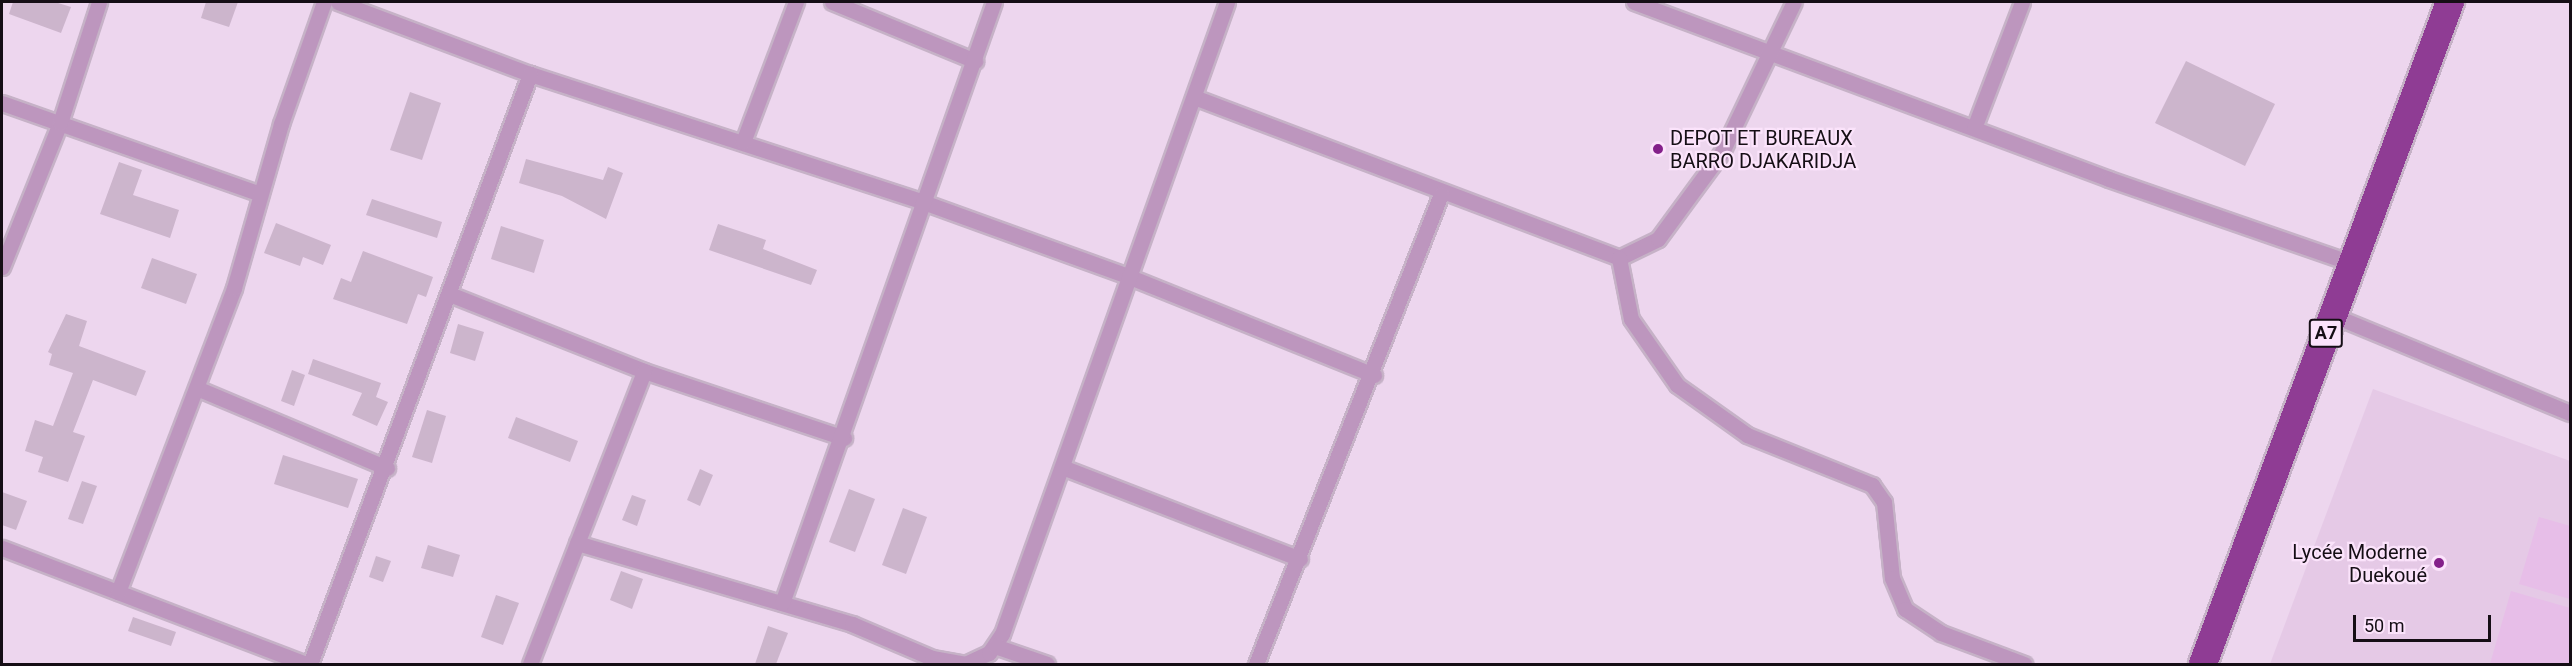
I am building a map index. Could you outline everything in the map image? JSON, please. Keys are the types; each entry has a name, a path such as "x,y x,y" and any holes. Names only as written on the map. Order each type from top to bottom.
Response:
{"highway":[{"name":"A7","path":"2203,664 2450,2"}],"street":[{"path":"2,267 60,123 99,2"},
{"path":"118,592 199,389 260,194 324,2"},
{"path":"338,2 530,74 926,203 1130,277 1374,375"},
{"path":"742,142 796,2"},
{"path":"832,2 975,61"},
{"path":"782,603 844,438 994,2"},
{"path":"577,543 782,603 954,664 980,660 995,646 1062,467 1227,2"},
{"path":"1634,2 1974,128 2352,263"},
{"path":"1194,97 1441,194 1618,258 1658,239 1722,152 1773,53 1794,2"},
{"path":"1974,128 2022,2"},
{"path":"310,664 452,295 530,74"},
{"path":"2,103 260,194"},
{"path":"1256,664 1374,375 1441,194"},
{"path":"1618,258 1631,319 1677,385 1747,435 1872,485 1884,502 1892,578 1905,609 1941,633 2024,664"},
{"path":"452,295 644,371 844,438"},
{"path":"2332,315 2571,413"},
{"path":"530,664 644,371"},
{"path":"199,389 387,468"},
{"path":"1062,467 1300,559"},
{"path":"2,549 306,664"},
{"path":"995,646 1047,664"}],"shaded area":[{"name":"Lycée Moderne Duekoué","path":"2373,389 2570,461 2570,664 2270,664"},
{"path":"2539,517 2570,526 2570,599 2519,584"},
{"path":"2511,591 2570,608 2570,664 2490,664"}],"building":[{"path":"13,2 55,2 71,7 61,33 9,14"},
{"path":"206,2 238,2 229,27 201,18"},
{"path":"2186,61 2275,104 2245,166 2155,123"},
{"path":"410,92 441,103 422,160 390,150"},
{"path":"526,159 603,180 608,167 623,173 606,219 562,196 519,183"},
{"path":"119,162 142,170 133,195 179,210 170,238 100,214"},
{"path":"372,199 442,222 437,238 366,215"},
{"path":"276,223 331,245 323,265 303,257 300,266 264,253"},
{"path":"718,224 766,240 763,249 817,270 811,285 709,250"},
{"path":"501,226 544,240 534,273 491,259"},
{"path":"363,251 433,277 426,297 418,294 407,324 333,299 341,278 351,282"},
{"path":"152,258 197,274 186,304 141,288"},
{"path":"66,314 87,321 79,346 146,371 136,396 93,380 73,432 85,436 68,482 38,472 43,457 25,451 35,420 53,426 73,373 49,365 52,354 48,352"},
{"path":"458,324 484,332 475,361 450,353"},
{"path":"313,359 381,383 376,397 388,402 377,426 352,415 362,393 308,374"},
{"path":"292,370 305,375 294,406 281,401"},
{"path":"427,410 446,416 432,463 412,457"},
{"path":"516,417 578,441 570,462 508,438"},
{"path":"283,455 358,479 348,508 274,484"},
{"path":"700,469 713,475 700,506 687,500"},
{"path":"82,481 97,486 83,524 68,519"},
{"path":"849,489 875,499 855,552 829,542"},
{"path":"2,492 27,501 16,530 2,525"},
{"path":"632,495 646,500 637,526 622,520"},
{"path":"903,508 927,517 906,574 882,565"},
{"path":"428,545 460,555 453,577 421,568"},
{"path":"376,556 391,561 383,582 369,577"},
{"path":"621,571 643,579 632,609 610,600"},
{"path":"496,595 519,603 503,645 481,637"},
{"path":"133,617 176,632 171,646 128,631"},
{"path":"768,626 788,633 776,664 755,664"}],"place":[{"name":"DEPOT ET BUREAUX BARRO DJAKARIDJA","path":"1658,149"},
{"name":"Lycée Moderne Duekoué","path":"2439,563"}]}
